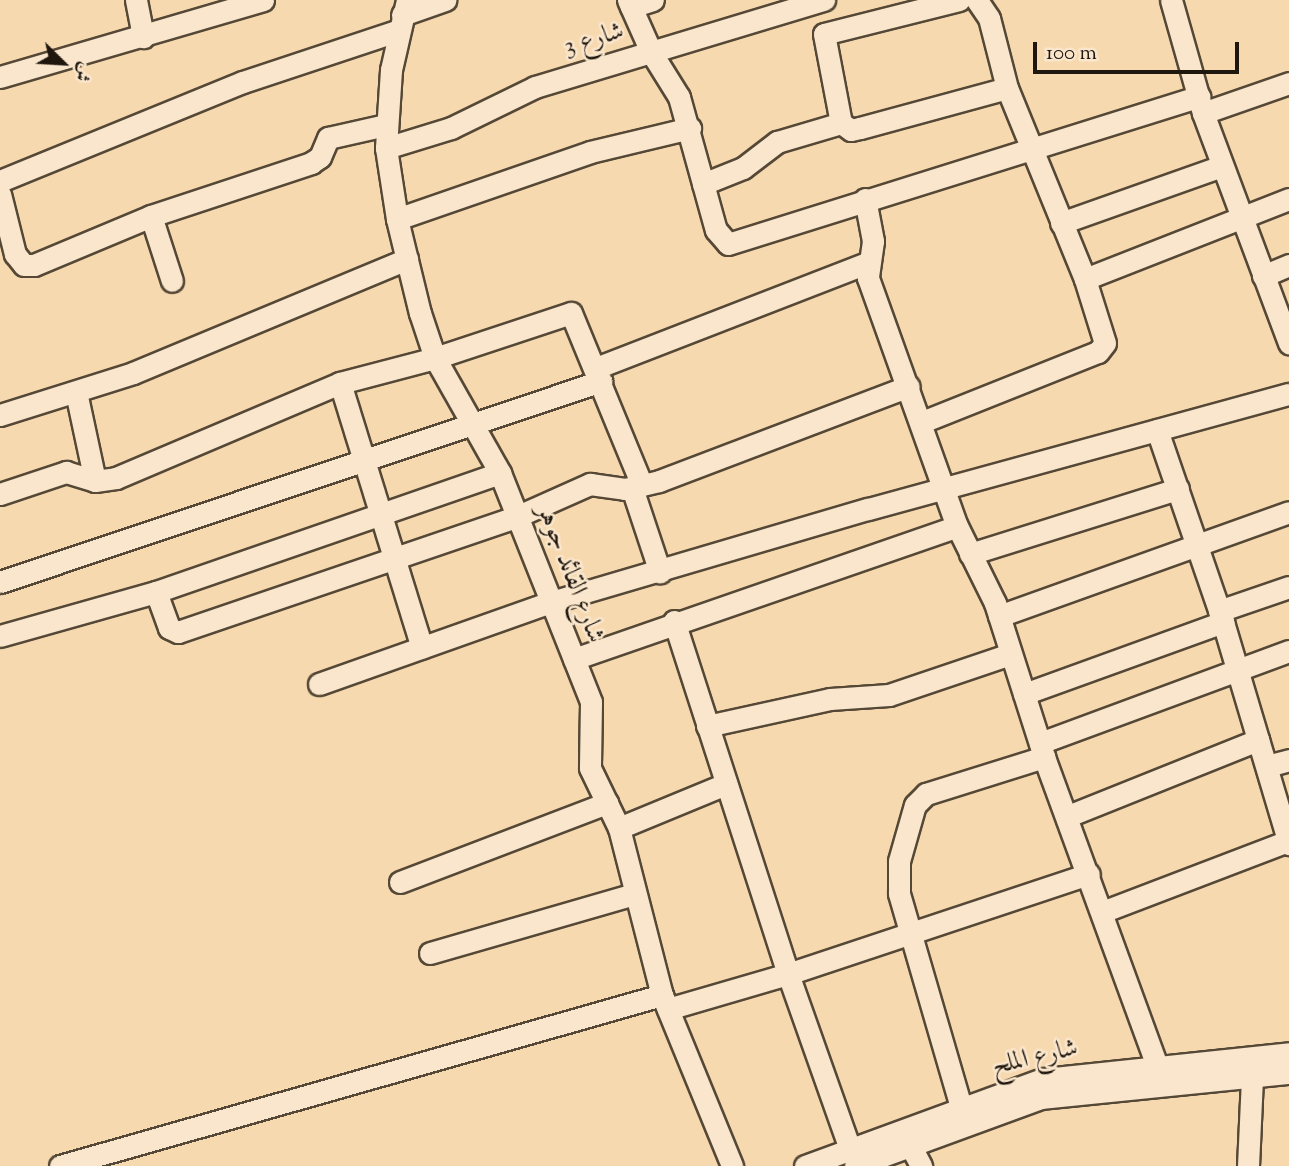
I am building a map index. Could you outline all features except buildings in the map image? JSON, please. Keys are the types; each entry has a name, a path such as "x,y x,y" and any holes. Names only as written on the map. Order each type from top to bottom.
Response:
{"street":[{"path":"136,0 142,37"},
{"path":"0,77 263,0"},
{"path":"0,181 445,0"},
{"path":"653,0 630,4 651,52 669,76 690,128 719,237 727,244 1030,150 1289,83"},
{"path":"823,0 836,29"},
{"name":"شارع 3","path":"386,148 451,128 535,87 823,0"},
{"path":"959,0 836,29 823,39 841,123 850,130 860,128 1007,88"},
{"path":"922,422 1102,349 1105,336 1085,279 1030,150 1007,88 989,18 977,0"},
{"path":"1171,0 1222,166 1289,343"},
{"name":"شارع القائد جوهر","path":"403,15 385,125 386,148 397,219 435,358 474,421 500,473 593,710 590,768 619,828 665,1002 732,1166"},
{"path":"704,184 743,168 778,142 841,123"},
{"path":"0,194 15,254 28,266 151,216 311,163 320,157 328,138 385,125"},
{"path":"397,219 590,152 690,128"},
{"path":"1061,223 1222,166"},
{"path":"865,199 873,241 868,278 922,422 957,526 999,616 1042,750 1157,1066"},
{"path":"1085,279 1289,200"},
{"path":"151,216 172,281"},
{"path":"0,415 133,373 407,258"},
{"path":"0,582 474,421 599,374 869,262"},
{"path":"1263,276 1289,265"},
{"path":"0,494 66,471 96,481 116,478 340,383 435,358 571,313 599,374 637,487 660,572"},
{"path":"340,383 422,648"},
{"path":"156,592 169,628 178,632 518,516 590,484 637,487 909,386"},
{"path":"76,392 96,481"},
{"path":"319,684 551,602 945,487 1289,394"},
{"path":"1102,912 1289,843 1238,670 1157,430"},
{"path":"0,636 156,592 500,473"},
{"path":"970,554 1178,489"},
{"path":"999,616 1198,548 1289,512"},
{"path":"574,659 674,621 957,526"},
{"path":"1024,694 1221,617 1289,587"},
{"path":"674,621 788,974 853,1158"},
{"path":"961,1107 899,893 899,861 920,799 932,791 1289,651"},
{"path":"707,726 830,699 882,696 1010,654"},
{"path":"1068,816 1258,740"},
{"path":"1267,766 1289,760"},
{"path":"619,828 726,784"},
{"path":"400,881 607,803"},
{"path":"60,1166 665,1002 788,974 1089,874"},
{"path":"430,953 635,894"},
{"name":"شارع الملح","path":"853,1158 961,1107 1043,1079 1289,1054"},
{"name":"شارع الملح","path":"805,1166 911,1145 1041,1098 1289,1073"},
{"path":"1248,1166 1252,1077"},
{"path":"911,1145 920,1166"}]}
